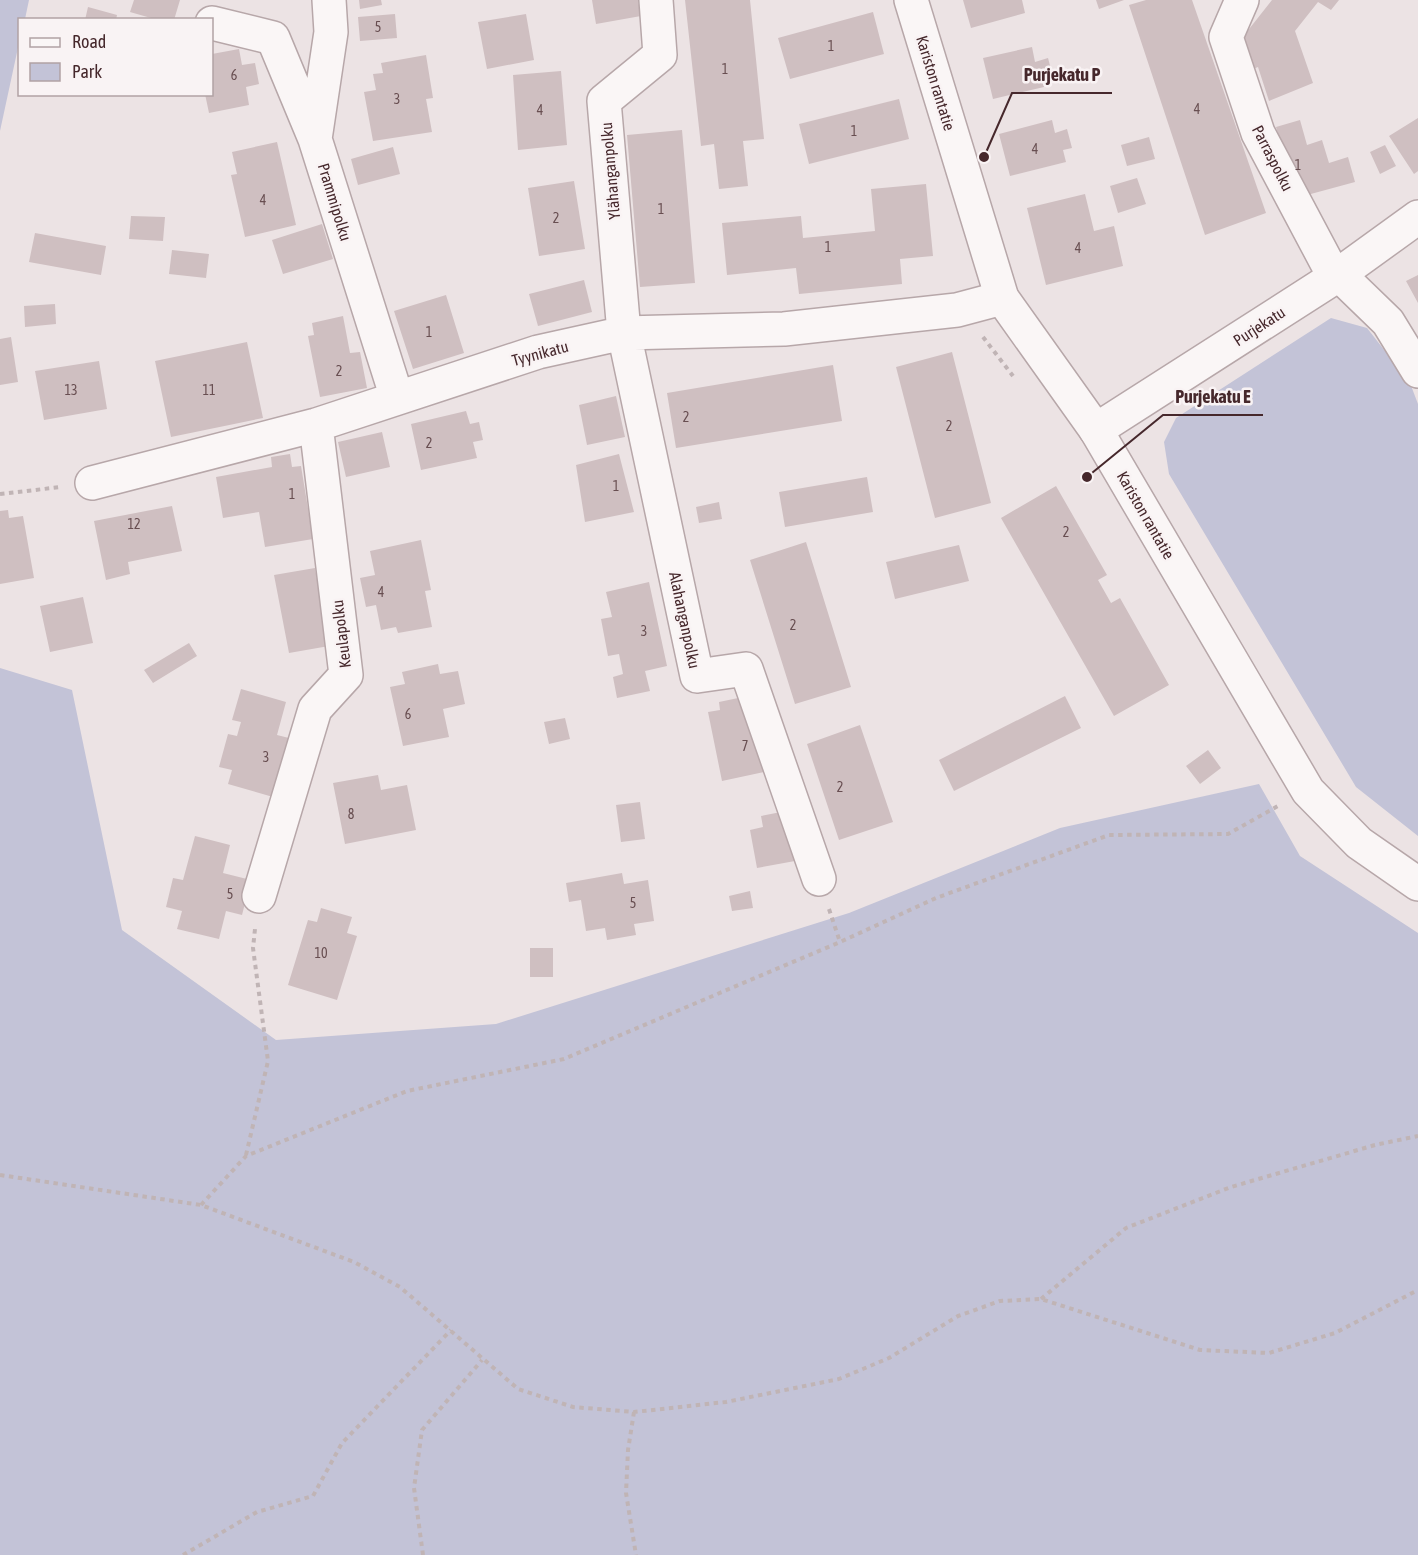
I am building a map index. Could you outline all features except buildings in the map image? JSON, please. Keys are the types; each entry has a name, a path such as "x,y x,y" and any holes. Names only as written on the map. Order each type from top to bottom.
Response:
{"street":[{"name":"Prammipolku","path":"329,0 331,32 315,139 397,398"},
{"name":"Ylähanganpolku","path":"624,333 604,101 660,55 656,0"},
{"name":"Kariston rantatie","path":"911,0 1002,298 1096,430 1308,791 1359,843 1418,884"},
{"name":"Parraspolku","path":"1218,0 1226,37 1258,133 1327,263 1388,322 1418,371"},
{"path":"1226,37 1242,0"},
{"path":"213,23 273,38 315,139"},
{"name":"Purjekatu","path":"1096,430 1338,275 1418,217"},
{"name":"Tyynikatu","path":"92,483 315,425 538,352 624,333 784,329 957,310 1002,298"},
{"name":"Alahanganpolku","path":"624,333 697,676 746,669 819,879"},
{"name":"Keulapolku","path":"259,896 315,709 346,675 315,425"}],"path":[{"path":"0,494 92,483"},
{"path":"201,1205 246,1156 407,1091 564,1059 840,942 936,898 1109,835 1228,834 1283,804"},
{"path":"246,1156 268,1061 253,948 259,896"},
{"path":"1041,1299 1125,1228 1231,1187 1375,1145 1418,1136"},
{"path":"0,1175 201,1205 354,1262 400,1287 518,1389 573,1407 634,1412 726,1402 839,1379 889,1358 958,1316 1000,1301 1041,1299 1200,1350 1269,1353 1335,1333 1418,1290"},
{"path":"183,1555 257,1512 313,1496 342,1443 451,1330"},
{"path":"423,1555 414,1488 422,1430 482,1360"},
{"path":"634,1412 628,1450 626,1493 636,1555"}],"green space":[{"path":"0,0 29,0 25,18 18,18 18,48 0,131"},
{"path":"1331,318 1367,328 1410,383 1418,404 1418,836 1356,787 1169,474 1164,442 1176,418"},
{"path":"0,668 72,690 122,930 276,1040 496,1024 849,913 1060,828 1259,784 1300,856 1418,933 1418,1555 0,1555"}],"place":[{"name":"Purjekatu P","path":"984,157"},
{"name":"Purjekatu E","path":"1087,477"}]}
